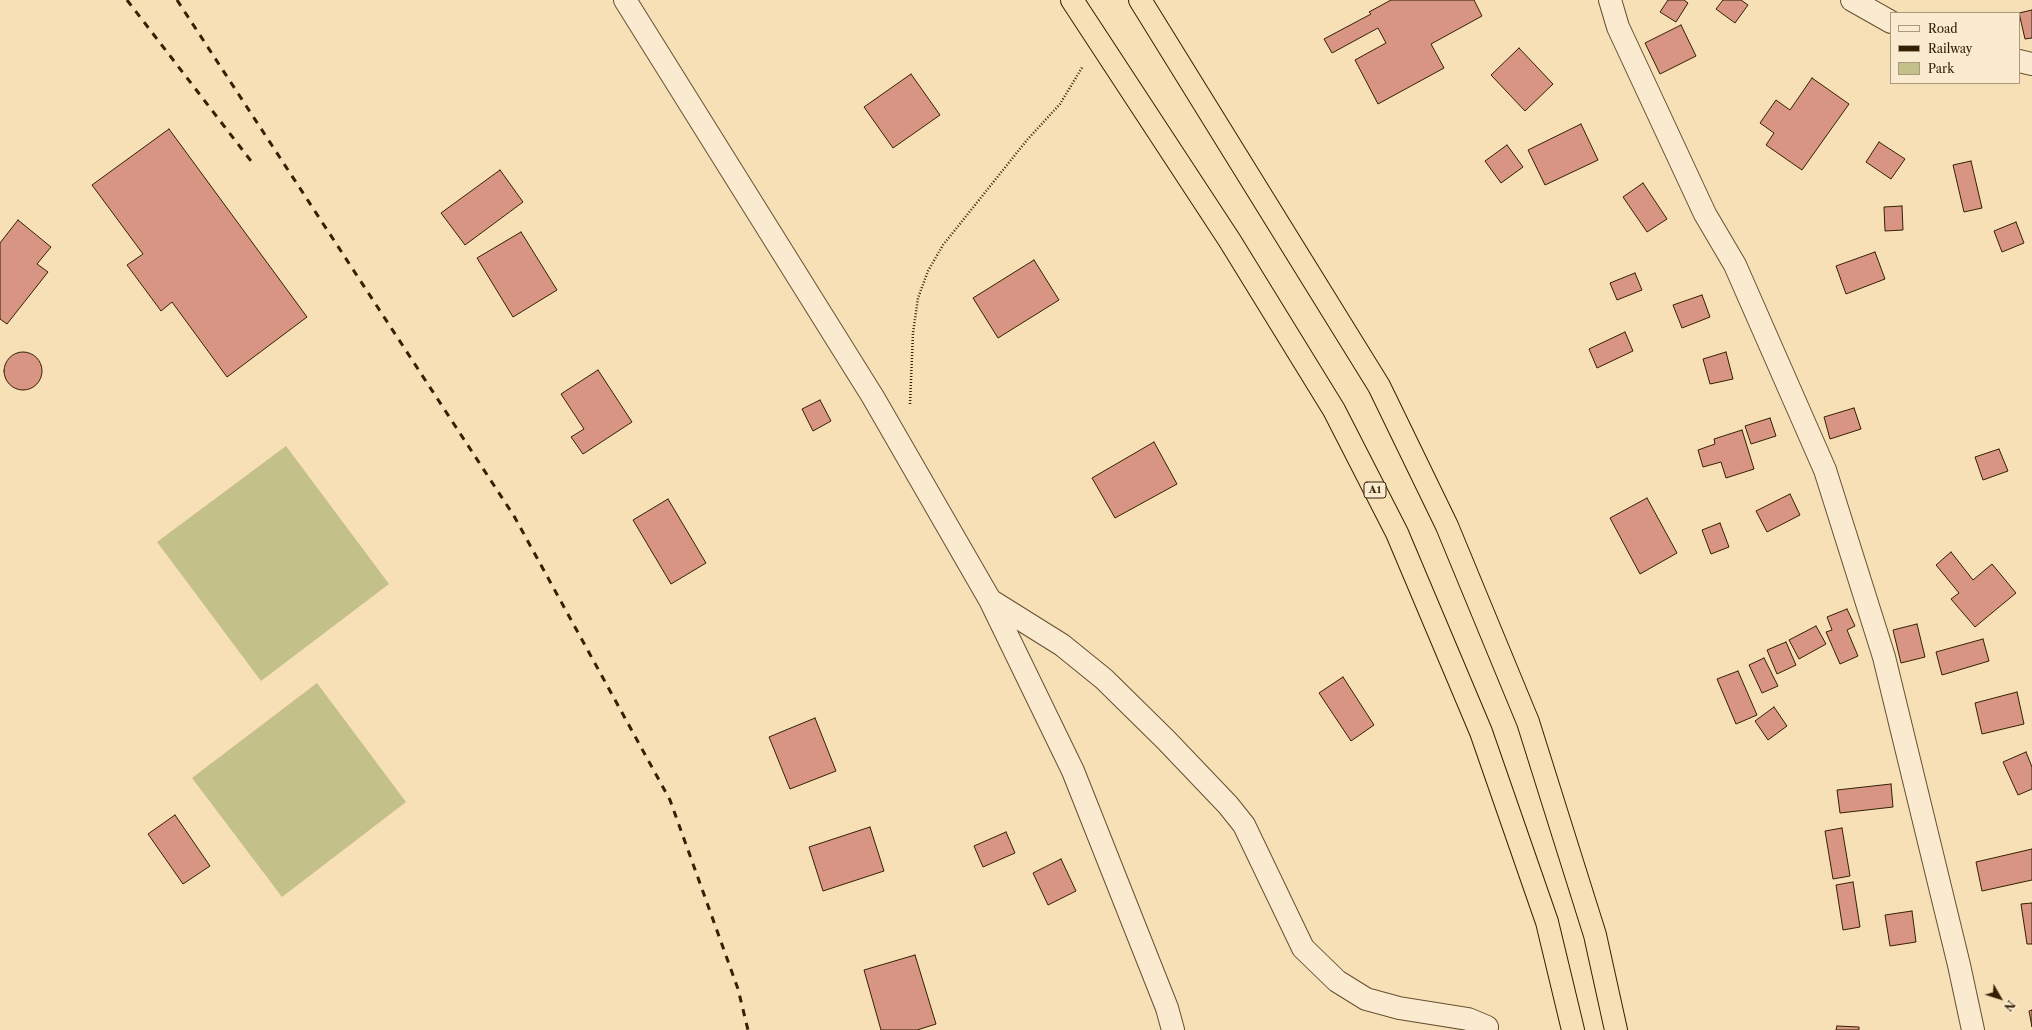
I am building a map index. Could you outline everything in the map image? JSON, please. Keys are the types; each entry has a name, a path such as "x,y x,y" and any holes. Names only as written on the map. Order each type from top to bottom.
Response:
{"highway":[{"name":"A1","path":"1072,0 1230,241 1329,403 1397,533 1481,732 1547,922 1574,1030"},
{"path":"1140,0 1379,386 1447,526 1528,722 1595,935 1616,1030"}],"street":[{"path":"625,0 874,397 990,600 1073,772 1167,1008 1174,1030"},
{"path":"1610,0 1618,27 1705,214 1735,265 1825,470 1884,657 1959,965 1973,1030"},
{"path":"1852,0 1890,21"},
{"path":"2020,61 2032,64"},
{"path":"990,600 1062,645 1104,679 1166,740 1228,805 1244,825 1303,948 1337,981 1366,999 1399,1008 1468,1019 1487,1027"}],"path":[{"path":"910,411 913,334 918,298 928,271 943,245 1027,140 1060,104 1073,84 1097,39"}],"green space":[{"path":"286,446 389,584 261,681 157,542"},
{"path":"317,683 406,802 282,897 192,778"}],"building":[{"path":"1391,0 1474,0 1482,16 1431,44 1444,68 1378,104 1355,60 1386,43 1378,28 1332,53 1324,39 1371,14 1369,12"},
{"path":"1668,0 1684,0 1688,3 1676,22 1660,12"},
{"path":"1723,0 1741,0 1748,5 1735,23 1716,9"},
{"path":"2032,10 2032,38 2025,39 2020,13"},
{"path":"1681,25 1696,56 1660,74 1645,43"},
{"path":"1519,48 1553,84 1525,111 1491,75"},
{"path":"911,74 940,115 893,148 864,107"},
{"path":"1812,78 1849,104 1802,170 1766,145 1774,133 1760,123 1776,100 1790,110"},
{"path":"1581,124 1598,160 1545,185 1528,150"},
{"path":"169,129 307,317 227,377 172,302 161,311 127,265 143,254 92,185"},
{"path":"1879,142 1905,159 1891,179 1866,162"},
{"path":"1507,145 1523,167 1501,183 1485,161"},
{"path":"1971,161 1982,208 1964,212 1953,165"},
{"path":"500,170 523,202 465,245 441,213"},
{"path":"1643,183 1667,219 1647,232 1623,197"},
{"path":"1902,206 1903,230 1885,231 1884,207"},
{"path":"18,220 51,247 37,264 48,272 7,324 0,319 0,243"},
{"path":"2016,222 2024,243 2002,252 1994,231"},
{"path":"521,232 557,290 513,317 477,258"},
{"path":"1875,252 1885,279 1846,294 1836,266"},
{"path":"1034,260 1059,300 998,338 973,298"},
{"path":"1635,273 1642,290 1617,300 1610,283"},
{"path":"1702,295 1710,317 1682,328 1673,305"},
{"path":"1625,332 1633,351 1597,368 1589,349"},
{"path":"19,352 27,352 37,357 41,364 41,378 37,385 27,390 19,390 9,385 7,382 4,375 4,367 9,357 12,355"},
{"path":"1726,352 1733,379 1710,384 1703,359"},
{"path":"598,370 632,422 583,454 571,437 584,429 561,394"},
{"path":"820,400 831,421 813,431 802,409"},
{"path":"1854,408 1861,429 1830,439 1824,417"},
{"path":"1770,418 1776,436 1751,444 1745,426"},
{"path":"1742,430 1754,469 1726,478 1721,462 1703,467 1698,450 1715,444 1714,439"},
{"path":"1154,442 1177,484 1115,518 1092,478"},
{"path":"1999,449 2008,471 1983,480 1975,457"},
{"path":"1790,494 1800,515 1767,532 1756,511"},
{"path":"1647,498 1677,553 1640,574 1610,518"},
{"path":"668,499 706,563 671,584 633,520"},
{"path":"1720,523 1729,547 1711,554 1702,530"},
{"path":"1951,552 1973,580 1992,564 2016,593 1975,627 1951,599 1959,593 1936,565"},
{"path":"1847,609 1855,626 1847,630 1858,656 1840,664 1826,632 1832,630 1827,617"},
{"path":"1917,624 1925,657 1901,663 1893,630"},
{"path":"1816,626 1826,644 1799,659 1789,640"},
{"path":"1983,639 1989,661 1942,675 1936,652"},
{"path":"1786,642 1796,665 1777,674 1767,650"},
{"path":"1764,658 1778,686 1762,693 1749,665"},
{"path":"1738,671 1757,715 1736,724 1717,679"},
{"path":"1343,677 1374,725 1351,741 1319,693"},
{"path":"2017,692 2024,724 1982,734 1975,703"},
{"path":"1774,707 1787,726 1768,740 1755,721"},
{"path":"815,718 836,771 790,789 769,737"},
{"path":"2026,752 2032,767 2032,789 2018,795 2003,762"},
{"path":"1891,784 1893,807 1840,813 1837,790"},
{"path":"175,815 210,866 183,884 148,834"},
{"path":"870,827 884,871 823,891 809,847"},
{"path":"1842,828 1850,876 1833,879 1825,831"},
{"path":"1006,832 1015,853 983,867 974,846"},
{"path":"2032,849 2032,880 1982,891 1976,862"},
{"path":"1061,859 1076,891 1048,905 1033,873"},
{"path":"1853,882 1860,927 1843,930 1836,885"},
{"path":"2032,903 2032,944 2027,944 2021,904"},
{"path":"1912,911 1916,942 1890,946 1885,915"},
{"path":"915,955 936,1024 917,1030 881,1030 864,970"},
{"path":"2032,1010 2032,1027 2029,1011"},
{"path":"1837,1026 1859,1027 1859,1030 1836,1030"}],"railway":[{"path":"127,0 251,161"},
{"path":"177,0 514,516 670,800 738,989 748,1030"}]}
